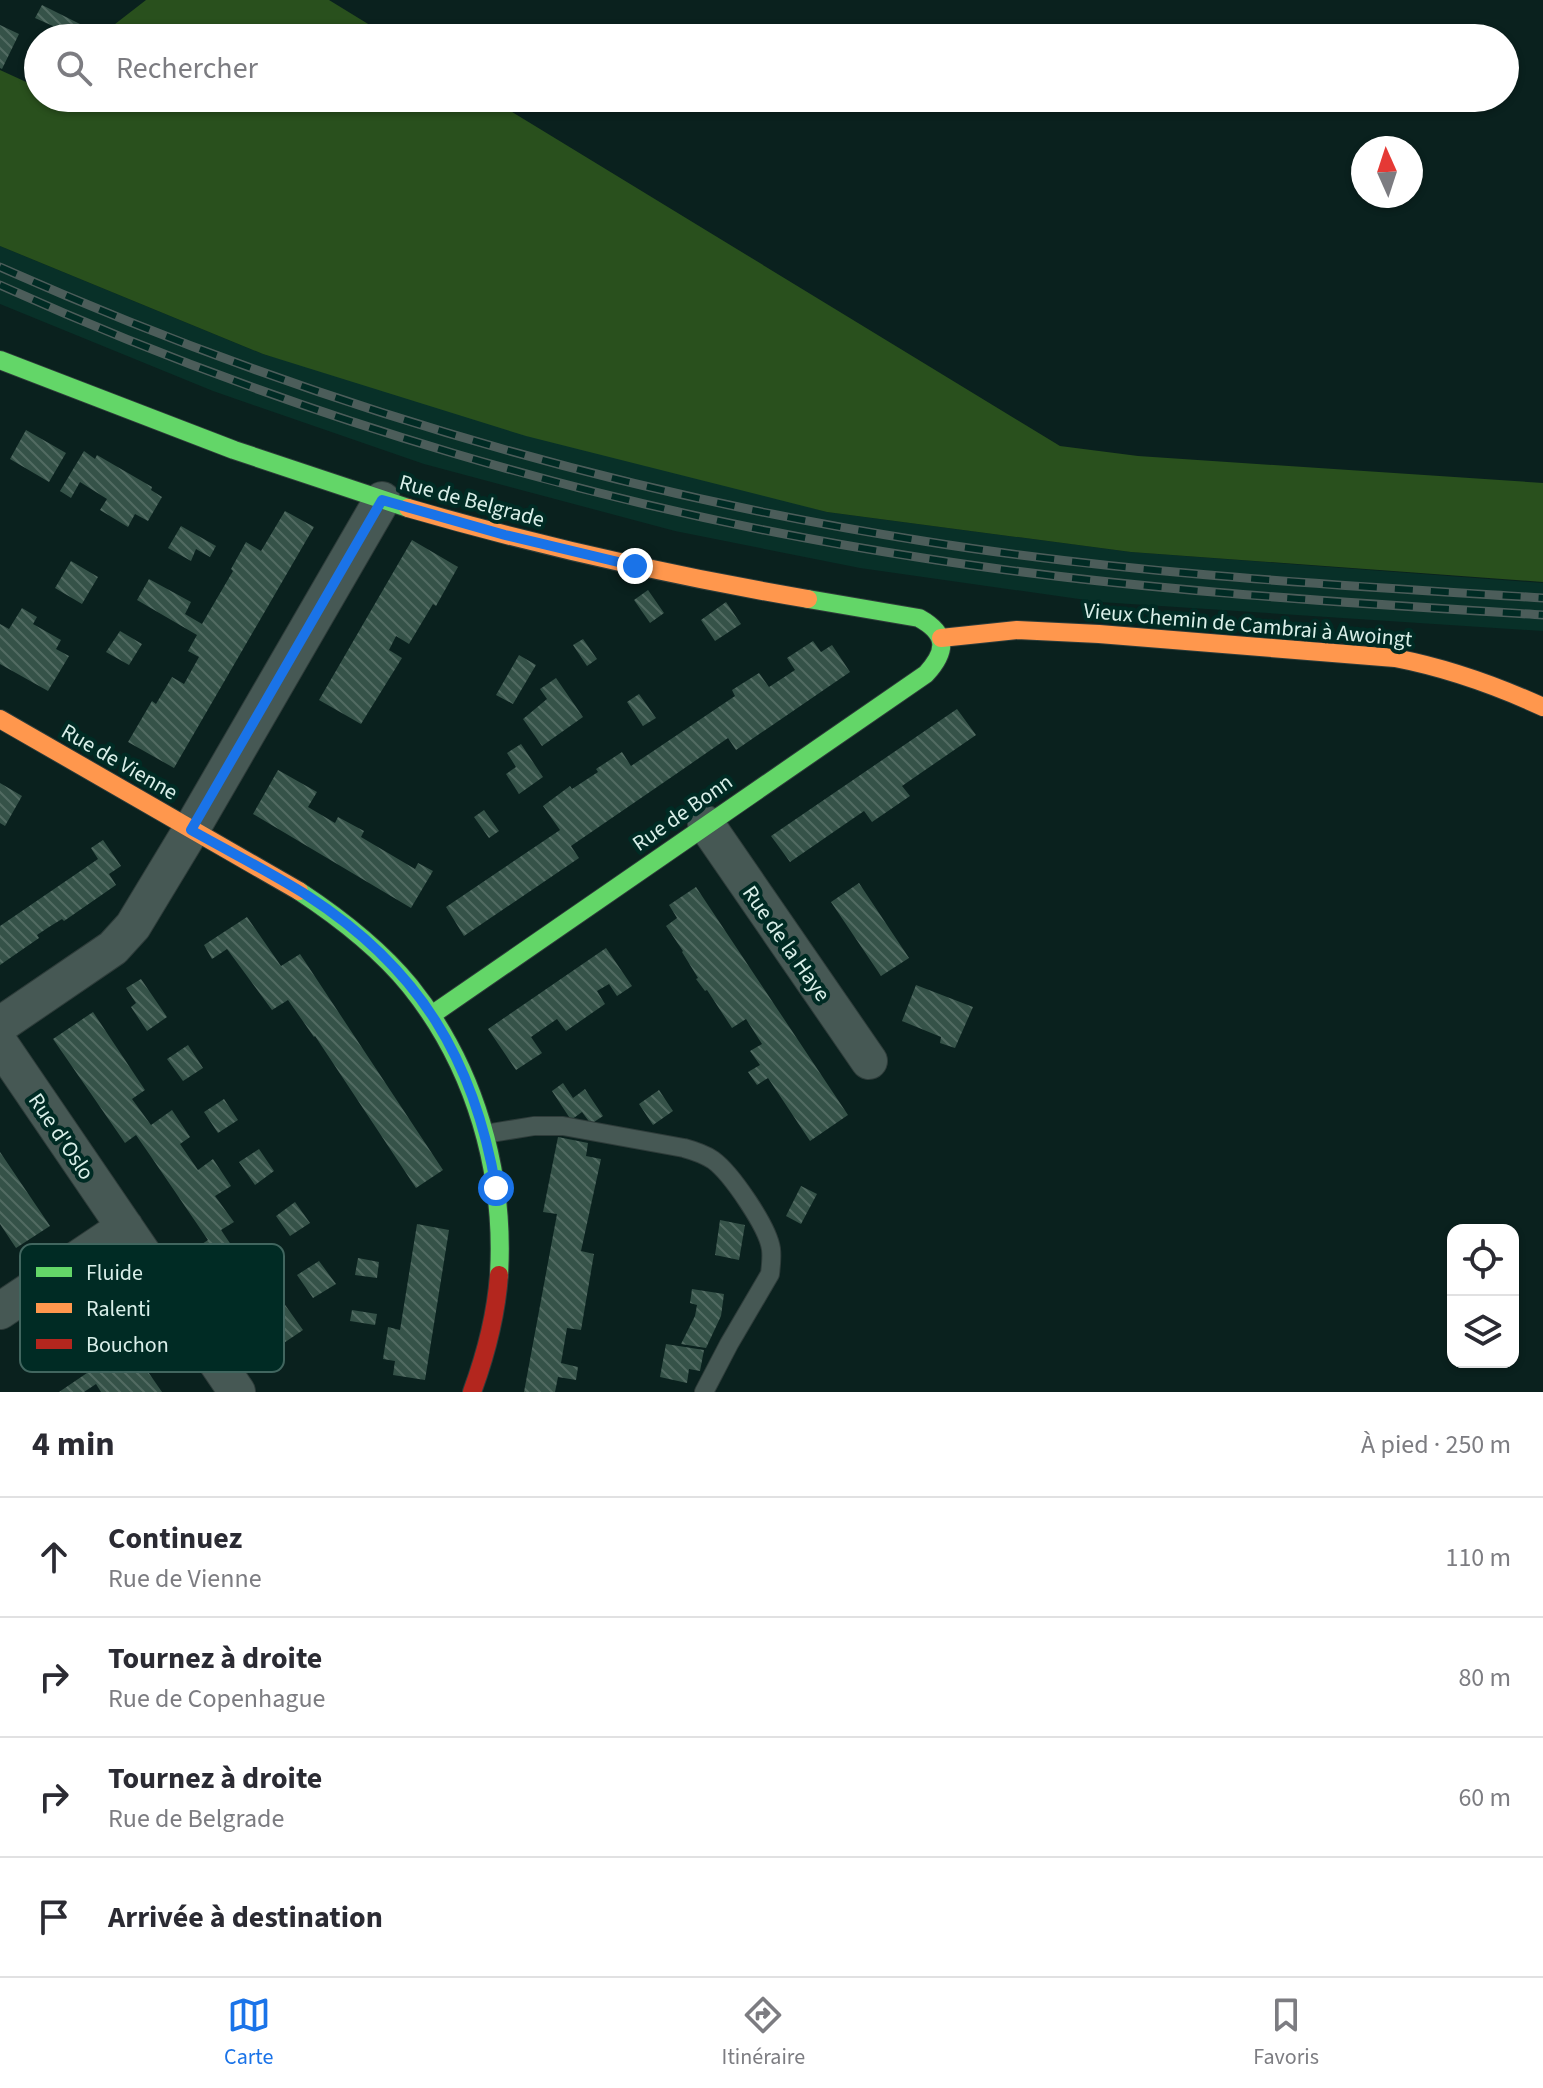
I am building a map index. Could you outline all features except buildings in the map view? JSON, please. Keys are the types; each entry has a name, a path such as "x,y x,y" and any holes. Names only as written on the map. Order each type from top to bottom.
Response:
{"street":[{"name":"Rue de Belgrade","path":"0,360 256,459 382,500 589,556 768,593 919,618 930,623 941,638"},
{"path":"0,1025 113,948 133,926 382,500"},
{"name":"Vieux Chemin de Cambrai à Awoingt","path":"941,638 996,631 1043,631 1395,658 1458,672 1543,707"},
{"name":"Rue de Bonn","path":"433,1014 926,674 939,658 941,638"},
{"name":"Rue de Vienne","path":"0,719 329,910 373,946 433,1014 455,1052 485,1134 499,1215 499,1272 493,1324 472,1392"},
{"name":"Rue de la Haye","path":"706,824 869,1061"},
{"name":"Rue d'Oslo","path":"0,1044 137,1244"},
{"path":"100,1244 125,1227"},
{"path":"0,1311 20,1298"},
{"name":"Rue d'Oslo","path":"223,1372 237,1392"}],"lane":[{"path":"485,1134 534,1126 563,1126 684,1148 711,1158 722,1168 763,1227 771,1249 771,1263 770,1274 704,1392"}],"shaded area":[{"path":"0,246 263,354 827,512 1131,552 1543,583 1543,631 1100,602 860,568 675,531 424,464 213,391 0,304"}],"green space":[{"path":"146,0 329,0 368,24 115,24"},
{"path":"0,70 24,81 24,112 512,112 1060,446 1138,456 1543,483 1543,582 1131,552 827,512 526,436 263,354 0,246"}],"railway":[{"path":"0,267 224,358 338,398 569,467 686,496 923,541 1077,562 1232,577 1543,598"},
{"path":"0,285 223,377 337,417 452,453 686,514 923,558 1077,579 1232,594 1543,615"}],"traffic: fast":[{"path":"0,360 234,450 408,508"},
{"path":"433,1014 926,674 938,658 941,650 939,637 919,618 808,599"},
{"path":"299,891 358,934 398,972 433,1017 452,1051 481,1122 491,1160 500,1236 499,1275"}],"traffic: slow":[{"path":"408,508 606,559 808,599"},
{"path":"941,638 1017,630 1395,658 1470,678 1543,707"},
{"path":"0,719 299,891"}],"traffic: jam":[{"path":"472,1392 490,1335 499,1275"}],"route":[{"path":"496,1188 485,1134 455,1052 433,1014 405,979 373,946 329,910 191,830 382,500 505,535 635,566"}]}
